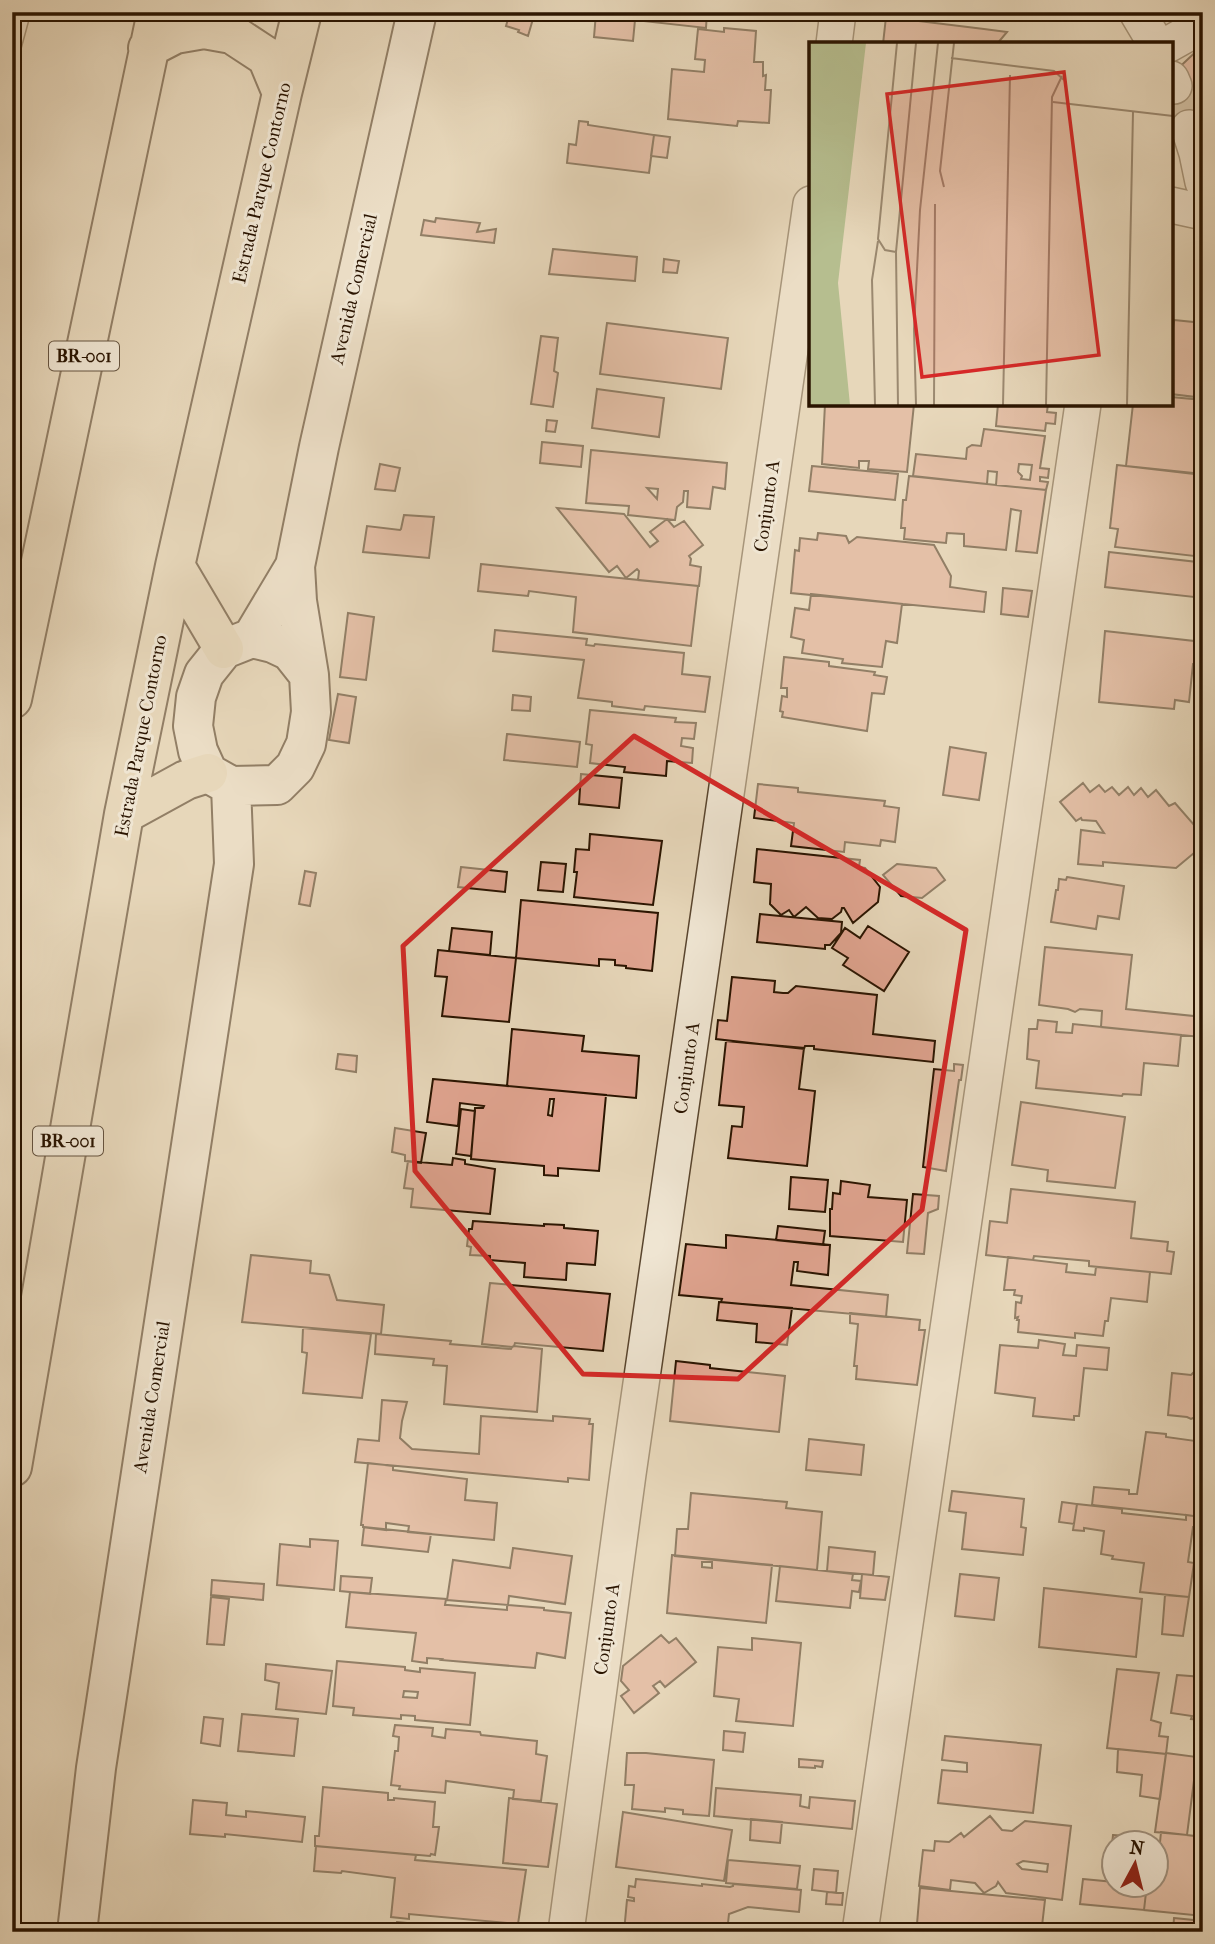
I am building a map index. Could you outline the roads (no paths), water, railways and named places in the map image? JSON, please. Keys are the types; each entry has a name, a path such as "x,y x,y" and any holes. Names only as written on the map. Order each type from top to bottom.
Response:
{"highway":[{"name":"Estrada Parque Contorno","path":"12,1467 124,814 175,566 302,12"},
{"path":"152,30 175,34 204,29 233,34 267,57 282,93"},
{"name":"BR-001","path":"12,699 152,30"},
{"path":"175,566 250,643"},
{"path":"124,814 186,780 220,779"}],"street":[{"name":"Avenida Comercial","path":"234,864 276,785 295,767 306,744 311,712 309,675 297,601 295,565 417,12"},
{"path":"834,42 838,12"},
{"path":"1137,12 1155,42"},
{"path":"1172,42 1197,23"},
{"path":"1189,128 1203,182"},
{"path":"1173,205 1203,212"},
{"name":"Conjunto A","path":"566,1932 632,1446 809,218"},
{"path":"860,1932 1083,406"},
{"name":"Avenida Comercial","path":"77,1932 96,1768 234,864 220,779 198,751 193,726 196,697 204,674 250,643 295,565"},
{"path":"250,643 290,651 309,675"},
{"path":"220,779 276,785"}],"lane":[{"path":"12,45 21,12"}],"tunnel":[{"path":"1174,86 1189,128"}]}
